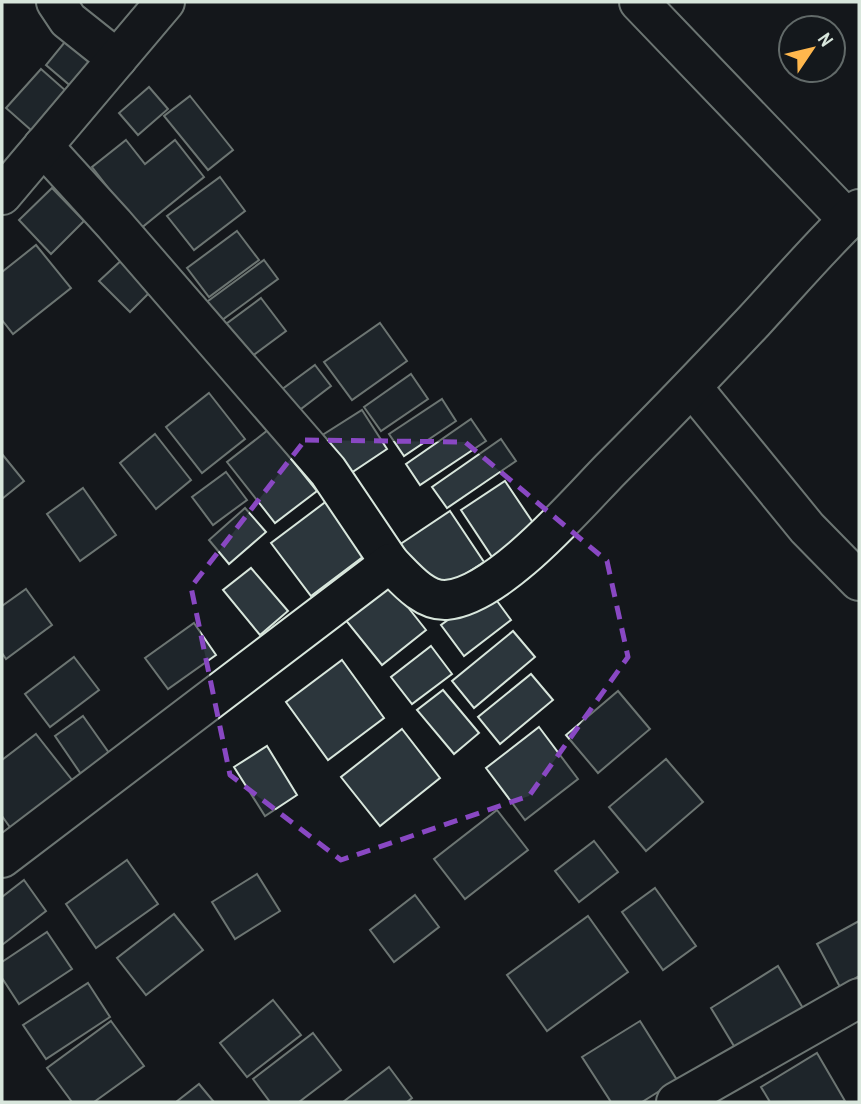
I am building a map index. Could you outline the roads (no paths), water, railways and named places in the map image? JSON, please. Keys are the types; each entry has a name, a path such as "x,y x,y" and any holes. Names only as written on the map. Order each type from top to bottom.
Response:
{"street":[{"path":"56,2 68,20 117,59"},
{"path":"2,195 165,2"},
{"path":"43,146 328,471 390,564 416,587 436,599 448,600 489,583 546,535 692,387 853,214 639,2"},
{"path":"692,387 807,528 859,581"},
{"path":"2,858 390,564"},
{"path":"676,1102 859,998"}]}
